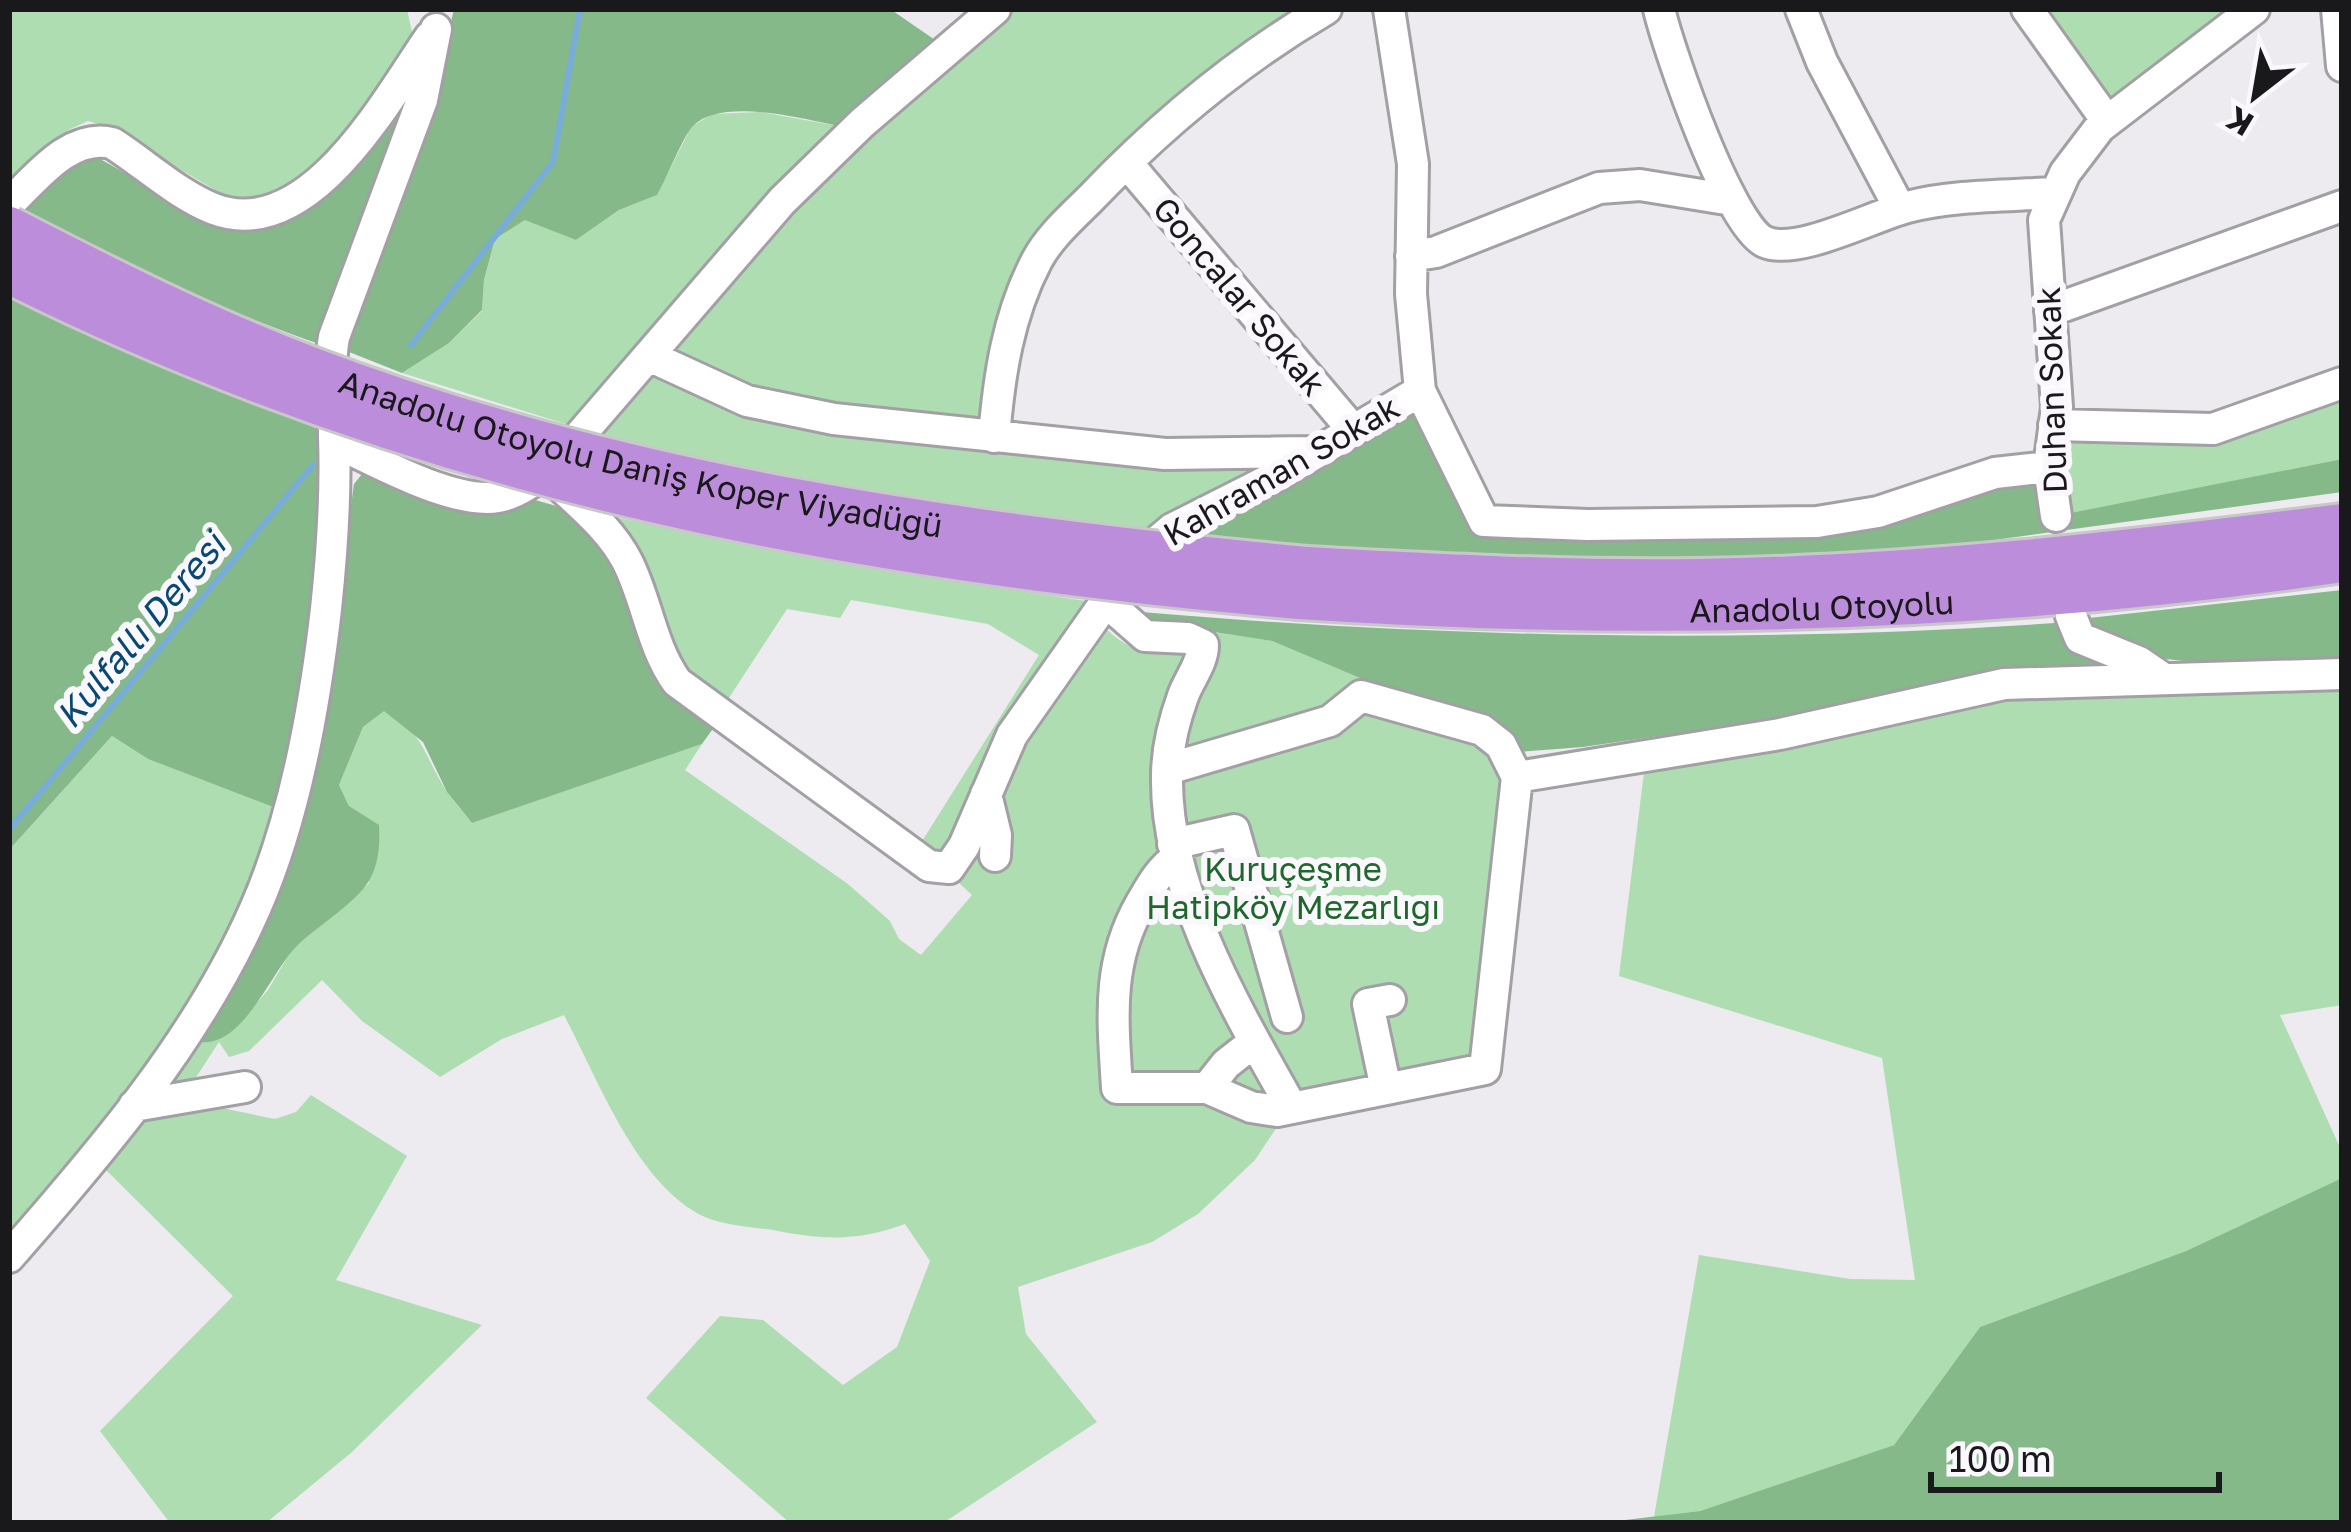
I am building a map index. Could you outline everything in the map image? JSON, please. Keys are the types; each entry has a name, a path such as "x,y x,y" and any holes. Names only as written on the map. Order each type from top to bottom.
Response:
{"highway":[{"name":"Anadolu Otoyolu Daniş Koper Viyadüğü","path":"9,228 131,291 303,365 535,440 723,486 880,516 1150,552 1303,583"},
{"name":"Anadolu Otoyolu Daniş Koper Viyadüğü","path":"9,272 202,362 401,434 526,471 718,518 873,547 1094,578 1303,583"},
{"name":"Anadolu Otoyolu","path":"1303,583 1446,575 1697,580 2048,560 2342,525"},
{"name":"Anadolu Otoyolu","path":"1303,583 1445,608 1759,611 2070,590 2342,561"}],"street":[{"path":"334,442 420,482 475,496 510,494 545,471 819,163 995,9"},
{"path":"994,437 1002,361 1024,289 1046,245 1126,163 1223,79 1326,9"},
{"name":"Kahraman Sokak","path":"545,471 626,557 660,653 686,690 929,866 949,868 956,862 1012,735 1135,560 1172,529 1420,391 1412,256 1413,164 1389,9"},
{"path":"1659,9 1712,157 1753,234 1766,243 1794,243 1900,209 2054,193 2084,144 2107,121 2254,9"},
{"path":"1801,9 1842,101 1900,209"},
{"path":"2027,9 2107,121"},
{"path":"2340,9 2342,66"},
{"path":"9,204 63,155 100,140 217,210 241,213 281,205 315,186 351,150 436,19"},
{"path":"9,1257 134,1106 230,960 276,852 326,608 334,337 422,100 436,19"},
{"name":"Goncalar Sokak","path":"1126,163 1352,430"},
{"path":"1412,256 1436,252 1599,188 1640,185 1732,200"},
{"name":"Duhan Sokak","path":"2054,193 2044,220 2056,407 2049,467 2056,516"},
{"path":"2050,311 2342,206"},
{"path":"649,356 732,394 783,410 1165,454 1317,452"},
{"path":"2054,425 2213,429 2342,383"},
{"path":"1420,391 1484,521 1588,525 1817,521 1878,512 1995,473 2049,467"},
{"path":"2203,542 2342,505"},
{"path":"1104,600 1145,635 1188,638 1203,646 1175,723 1168,769 1175,851 1223,977 1292,1108"},
{"path":"2071,616 2080,638 2139,662 2161,677"},
{"path":"1517,777 1780,734 2004,684 2342,674"},
{"path":"1168,769 1330,721 1361,696 1482,730 1501,745 1517,777 1485,1069 1266,1111 1208,1088 1117,1088 1112,1016 1120,946 1175,851 1234,830 1300,1013 1252,1038 1208,1088"},
{"path":"986,794 996,835 995,856"},
{"path":"1386,1089 1368,1004 1390,1000"},
{"path":"134,1106 244,1087"}],"green space":[{"path":"9,9 407,9 412,32 407,55 330,154 286,187 252,200 227,197 109,127 88,121 68,130 9,188"},
{"path":"454,9 890,9 938,42 844,127 744,111 706,117 689,131 657,195 619,210 576,240 525,220 495,239 482,310 449,343 402,373 339,348 430,111"},
{"path":"1011,9 1308,9 1059,218 988,425 778,398 669,353 823,172"},
{"path":"2039,9 2239,9 2109,104"},
{"path":"412,88 322,345 170,283 23,209 67,170 100,159 182,208 241,226"},
{"path":"760,112 844,127 572,426 402,373 449,343 482,311 495,239 526,219 576,240 619,210 657,195 691,127 712,114"},
{"path":"9,298 125,351 321,430 329,526 281,810 148,759 112,736 9,850"},
{"path":"648,369 751,411 1281,464 1145,536 908,503 678,457 593,434"},
{"path":"2342,397 2342,459 2064,515 2058,467 2067,441"},
{"path":"1414,409 1484,530 1792,533 2027,480 2037,485 2056,516 2342,459 2342,492 1915,551 1813,557 1500,558 1173,537"},
{"path":"362,474 528,498 574,511 603,538 717,723 702,744 472,823 447,792 423,742 384,711 363,727 339,785 349,806 379,825 378,853 370,879 356,897 295,948 242,1021 215,1041 200,1042 205,1024 232,981 343,562 354,484"},
{"path":"613,517 885,571 1093,602 960,838 943,853 919,846 1039,655 988,624 851,600 840,618 787,609 723,707 686,678"},
{"path":"2342,590 2342,660 2166,659 2103,638 2080,619"},
{"path":"1130,611 1361,627 1592,635 1824,634 2055,623 2069,644 2124,671 2008,671 1747,723 1516,752 1469,713 1360,678 1272,641 1214,632 1167,632"},
{"name":"Kuruçeşme Hatipköy Mezarlığı","path":"1098,621 1126,644 1153,653 1182,649 1214,632 1272,641 1360,678 1469,713 1502,762 1474,1061 1279,1124 1255,1160 1198,1214 1152,1242 1018,1287 1026,1334 1097,1422 943,1523 790,1523 646,1398 720,1316 763,1320 843,1385 897,1347 930,1261 905,1224 872,1234 827,1237 705,1217 681,1202 639,1156 564,1015 502,1039 440,1077 362,1021 322,980 249,1051 229,1057 219,1042 191,1085 188,1101 275,1119 296,1112 311,1095 407,1156 336,1280 482,1325 352,1452 266,1523 170,1523 100,1431 233,1296 101,1165 205,1024 240,1022 268,990 291,951 369,883 339,785 363,727 385,710 399,720 417,738 448,793 472,823 702,744 685,770 848,884 890,921 899,939 921,955 972,895 956,880 995,785"},
{"path":"2342,685 2342,1005 2280,1015 2342,1152 2342,1178 2186,1251 1980,1327 1894,1445 1700,1511 1654,1517 1699,1255 1850,1279 1915,1280 1882,1058 1619,976 1644,772 1990,699"},
{"path":"112,736 148,759 281,810 232,930 178,1024 125,1097 9,1235 9,850"},
{"path":"2342,1178 2342,1523 1600,1523 1700,1511 1894,1445 1980,1327 2186,1251"}],"waterway":[{"name":"Kulfallı Deresi","path":"411,345 553,162 580,9"},
{"name":"Kulfallı Deresi","path":"9,830 313,465"}]}
